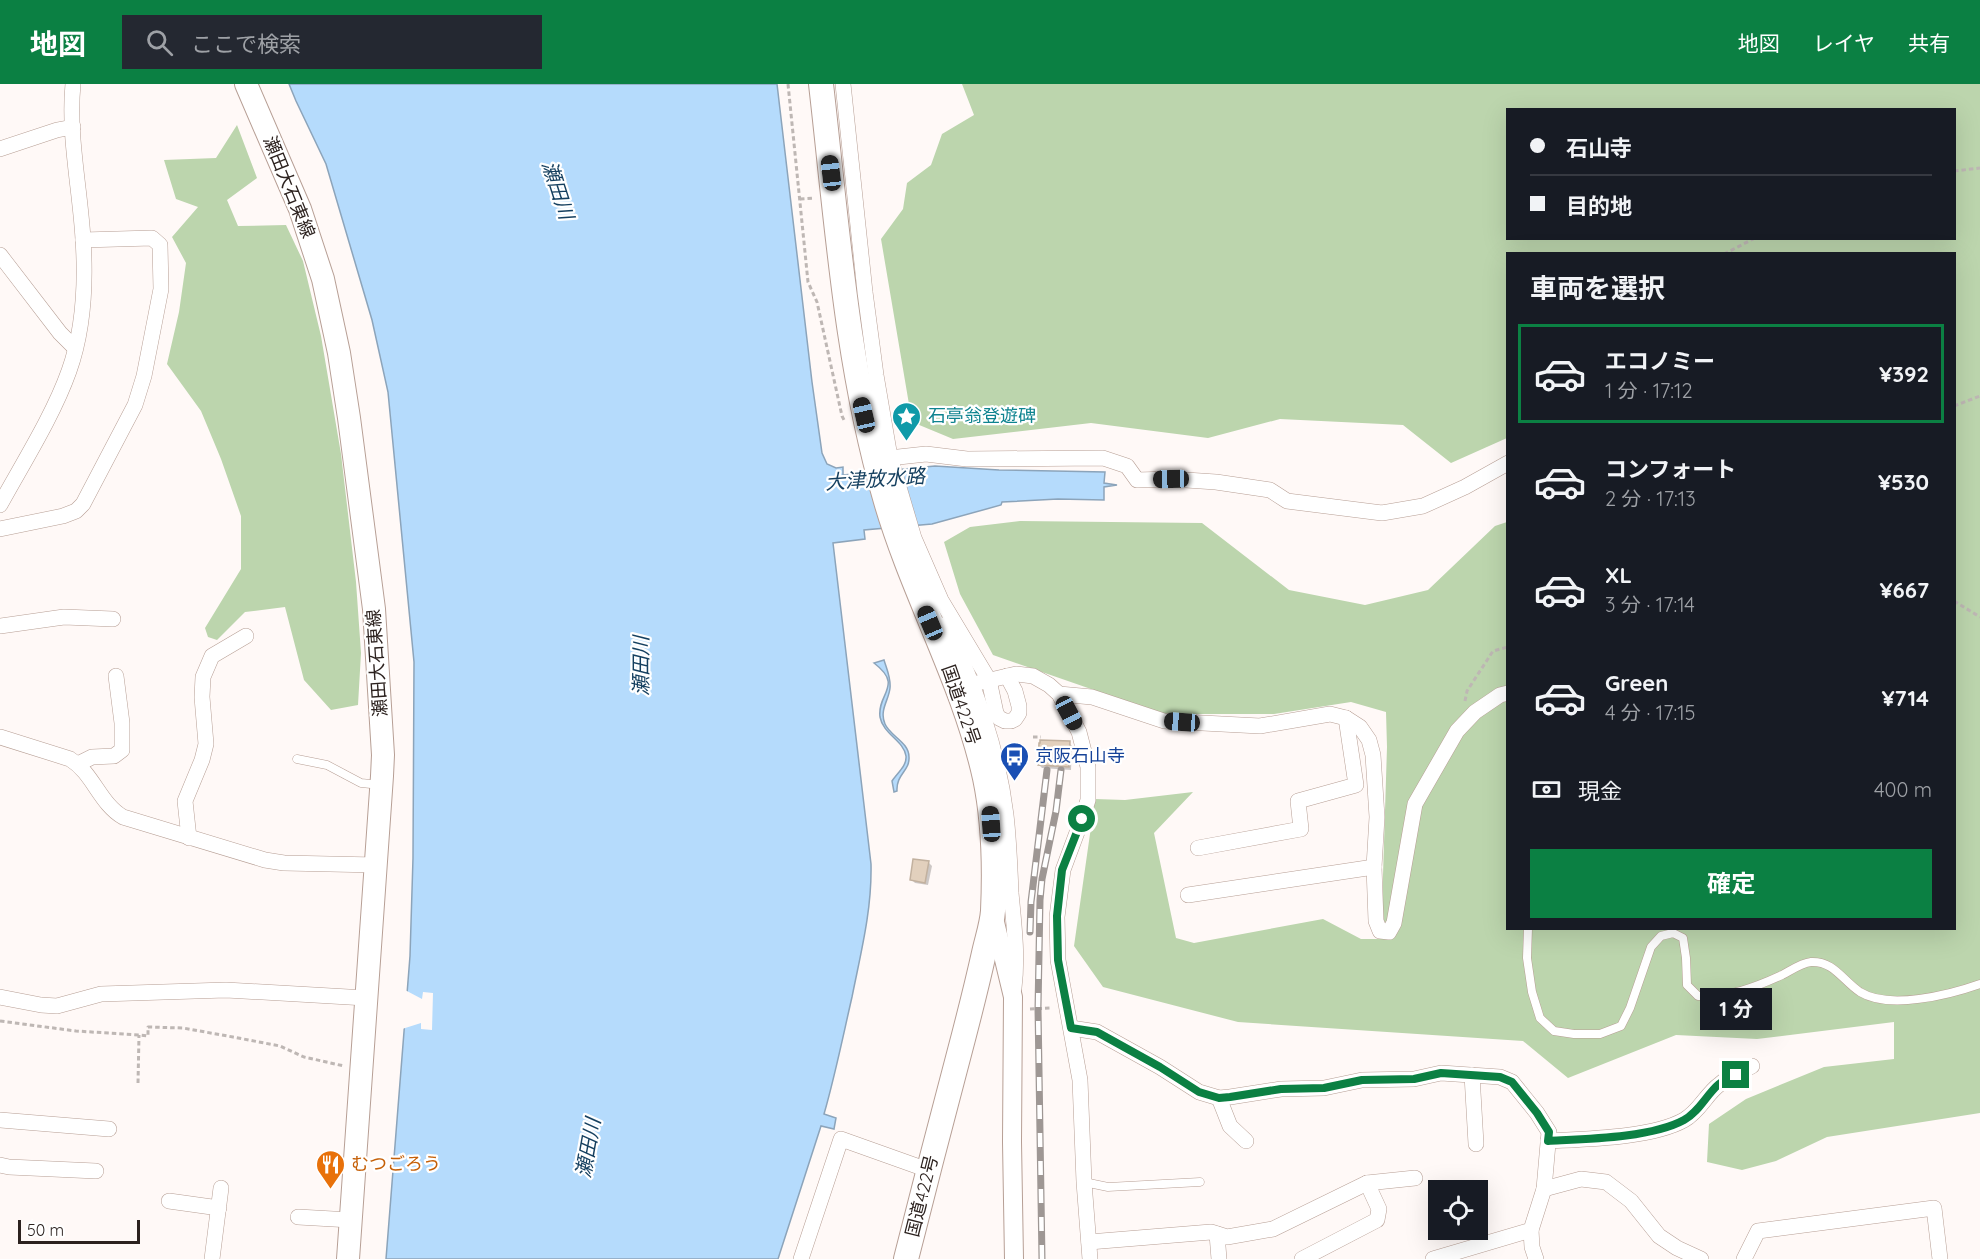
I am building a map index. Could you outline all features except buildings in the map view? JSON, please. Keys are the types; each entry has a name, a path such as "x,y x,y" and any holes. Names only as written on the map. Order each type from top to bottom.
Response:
{"highway":[{"name":"国道422号","path":"821,84 850,339 867,427 880,461 895,530 921,601 964,686 971,728 990,808 993,914 973,1001 906,1259"}],"main road":[{"name":"瀬田大石東線","path":"246,84 306,229 323,279 339,353 374,609 382,755 381,785 348,1259"}],"street":[{"path":"0,505 60,394 70,369 83,303 83,240 73,127 73,84"},
{"path":"843,84 876,375 880,461 941,600 989,680 996,713 1005,722 1016,718 1018,713 1015,691 1007,676"},
{"path":"0,149 73,127"},
{"path":"0,529 63,516 76,511 83,504 135,405 144,376 161,289 160,245 152,238 83,240"},
{"path":"0,255 60,333 75,348"},
{"path":"880,461 926,454 967,459 1103,458 1127,466 1137,480 1171,479 1216,482 1270,490 1287,501 1382,513 1423,506 1465,487 1506,464"},
{"path":"0,626 64,617 113,619"},
{"path":"189,838 185,801 206,744 202,697 203,677 212,656 246,636"},
{"path":"1014,1259 1012,1142 1018,1003 1006,815 992,748 964,686 1016,674 1033,676 1059,694 1079,732 1088,767 1088,800 1062,870 1057,916 1058,960 1080,1080 1090,1259"},
{"path":"78,764 92,757 114,756 122,750 122,723 116,676"},
{"path":"1059,694 1092,697 1164,721 1260,726 1330,714 1346,718 1360,727 1369,740 1373,755 1377,817 1374,867 1376,921 1380,931 1389,932 1394,923 1415,804 1457,731 1475,712 1506,694"},
{"path":"1198,848 1301,829 1298,801 1356,785 1346,718"},
{"path":"0,737 70,759 78,764 116,813 123,818 274,862 376,865"},
{"path":"1188,895 1374,867"},
{"path":"993,914 1018,1003"},
{"path":"0,997 57,1006 101,994 226,990 366,998"},
{"path":"1070,1022 1097,1032 1199,1092 1219,1098 1281,1089 1324,1088 1362,1080 1414,1079 1441,1073 1500,1077 1512,1082 1549,1132 1544,1189 1531,1230 1532,1247 1536,1259"},
{"path":"1548,1141 1602,1138 1641,1132 1684,1120 1698,1110 1719,1084 1752,1066"},
{"path":"1472,1075 1476,1143"},
{"path":"1219,1098 1230,1126 1246,1141"},
{"path":"0,1120 109,1129"},
{"path":"801,1259 841,1139 928,1170"},
{"path":"0,1165 40,1175 90,1174"},
{"path":"1089,1242 1210,1232 1227,1237 1273,1229 1367,1183 1415,1178"},
{"path":"1544,1189 1581,1179 1606,1182 1631,1201 1659,1236 1677,1248 1701,1259"},
{"path":"1302,1259 1377,1220 1379,1209 1367,1183"},
{"path":"212,1259 221,1188"},
{"path":"169,1201 219,1209"},
{"path":"1744,1259 1758,1231 1934,1208 1940,1259"},
{"path":"298,1217 351,1220"},
{"path":"1434,1259 1531,1230"},
{"path":"1217,1234 1219,1259"}],"lane":[{"path":"297,759 327,765 361,783 381,785"},
{"path":"1528,930 1527,958 1532,992 1540,1018 1554,1031 1574,1034 1600,1034 1621,1026 1630,1008 1651,947 1660,936 1673,933 1683,938 1688,986 1698,996 1717,997 1732,994 1780,976 1808,962 1827,963 1860,992 1882,999 1910,1001 1961,991 1980,984"},
{"path":"1084,1182 1108,1187 1200,1182"}],"path":[{"path":"788,84 808,282 817,302 842,417 851,427 867,427"},
{"path":"1956,171 1980,168"},
{"path":"1728,252 1751,240"},
{"path":"1956,405 1980,396"},
{"path":"1956,602 1980,616"},
{"path":"1465,701 1467,691 1493,651 1506,648"},
{"path":"1033,737 1041,737"},
{"path":"1018,1003 1051,1008 1070,1022"},
{"path":"0,1021 76,1031 148,1036 148,1027 183,1028 280,1046 304,1056 362,1068"},
{"path":"138,1083 140,1035"}],"green space":[{"path":"962,84 1980,84 1980,1113 1827,1137 1776,1161 1742,1170 1707,1162 1709,1124 1746,1099 1824,1067 1894,1059 1894,1022 1757,1039 1676,1035 1568,1078 1523,1041 1238,1022 1103,987 1074,946 1095,799 1125,800 1193,792 1154,833 1176,938 1194,943 1323,919 1361,939 1381,939 1386,712 1351,702 1274,714 1163,714 993,655 960,594 944,542 970,527 1020,521 1202,523 1289,590 1365,605 1428,590 1495,526 1506,522 1506,930 1956,930 1956,252 1506,252 1506,438 1451,463 1403,425 1280,419 1208,438 1091,423 953,439 912,422 881,239 903,209 907,183 931,165 942,134 974,115"},
{"path":"237,125 257,178 227,200 238,226 286,225 303,261 321,336 341,454 356,582 361,653 358,705 331,710 304,680 285,607 245,612 217,640 208,637 205,628 241,569 241,516 201,411 167,364 179,312 186,263 172,237 198,207 176,199 164,160 216,158"}],"water":[{"path":"289,84 777,84 812,382 822,453 827,464 836,468 843,467 843,475 935,466 1105,472 1104,483 1117,485 1104,487 1104,500 1058,499 1002,502 1001,505 932,524 864,530 865,539 833,543 871,864 870,898 852,997 824,1114 836,1118 834,1129 821,1126 778,1259 386,1259 410,956 414,662 388,392 372,320 326,164"},
{"path":"884,660 890,684 883,719 887,728 906,747 909,757 909,762 897,785 897,791 894,792 892,781 903,766 906,756 902,746 885,728 880,717 880,709 888,684 883,671 874,663"}],"pier":[{"path":"405,990 422,999 423,992 433,993 432,1030 421,1029 421,1023 402,1029"}],"railway":[{"path":"1030,932 1031,902 1047,770"},
{"path":"1042,1259 1038,1008 1040,900 1061,770"}],"place":[{"name":"石亭翁登遊碑","path":"907,442"},
{"name":"京阪石山寺","path":"1014,782"},
{"name":"むつごろう","path":"330,1190"}],"route":[{"path":"1082,819 1062,870 1057,916 1058,960 1071,1028 1097,1032 1199,1092 1219,1098 1281,1089 1324,1088 1362,1080 1414,1079 1441,1073 1500,1077 1512,1082 1537,1113 1549,1132 1548,1141 1602,1138 1641,1132 1684,1120 1698,1110 1719,1084 1736,1075"}],"water label":[{"name":"瀬田川","path":"558,190"},
{"name":"大津放水路","path":"875,479"},
{"name":"瀬田川","path":"641,666"},
{"name":"瀬田川","path":"588,1148"}]}
